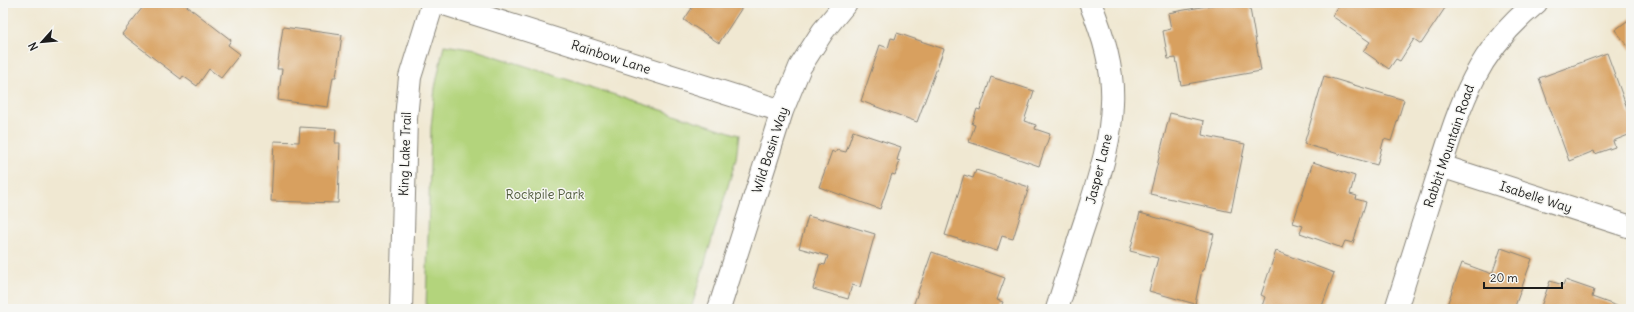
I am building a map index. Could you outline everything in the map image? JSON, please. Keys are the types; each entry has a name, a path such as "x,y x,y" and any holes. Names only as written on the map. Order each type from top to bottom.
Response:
{"street":[{"name":"King Lake Trail","path":"401,309 406,118 410,77 433,3"},
{"name":"Rainbow Lane","path":"441,3 782,111"},
{"name":"Wild Basin Way","path":"719,309 782,111 800,67 823,31 846,3"},
{"name":"Jasper Lane","path":"1057,309 1108,147 1112,103 1110,66 1100,27 1090,3"},
{"name":"Rabbit Mountain Road","path":"1396,309 1458,112 1473,78 1514,10 1536,3"},
{"name":"Isabelle Way","path":"1441,166 1631,227"}],"green space":[{"name":"Rockpile Park","path":"444,45 476,50 739,135 736,159 691,309 426,309 431,128 435,88"}],"building":[{"path":"146,3 183,3 231,40 228,45 240,54 221,78 209,69 197,86 183,76 181,79 122,34"},
{"path":"683,3 745,3 719,43 684,20 692,8"},
{"path":"1223,3 1249,3 1261,71 1181,85 1176,58 1168,59 1163,31 1171,29 1168,13"},
{"path":"1341,3 1443,3 1447,5 1421,44 1414,39 1400,61 1396,59 1389,69 1363,51 1370,42 1332,16"},
{"path":"1631,18 1631,50 1615,30"},
{"path":"283,27 342,35 336,77 333,77 328,107 278,100 282,69 277,69"},
{"path":"897,33 944,49 917,122 861,101 880,45 888,48 891,38 895,39"},
{"path":"1607,53 1631,119 1631,134 1613,141 1615,147 1595,154 1594,151 1569,161 1539,78"},
{"path":"1324,76 1404,100 1391,141 1384,139 1377,165 1304,144"},
{"path":"991,77 1034,91 1024,121 1036,125 1035,129 1050,134 1039,166 969,142 975,125 972,124 977,109 980,110"},
{"path":"1170,113 1204,121 1202,135 1245,144 1231,212 1150,194"},
{"path":"300,127 336,129 335,143 340,143 338,203 271,201 274,141 299,142"},
{"path":"853,131 901,147 897,160 900,161 895,175 892,174 880,209 819,187 832,151 835,153 837,150 846,152"},
{"path":"1313,162 1355,176 1350,194 1357,196 1356,199 1366,202 1353,243 1345,241 1342,248 1300,233 1303,226 1293,223"},
{"path":"976,170 1029,187 1013,239 1002,236 997,251 945,235 964,175 973,178"},
{"path":"1140,213 1214,234 1204,270 1202,270 1195,304 1149,291 1158,258 1130,251"},
{"path":"808,216 822,220 823,218 875,234 860,287 852,285 848,299 813,289 820,264 825,265 828,256 799,248"},
{"path":"1501,248 1532,259 1514,309 1459,309 1447,305 1462,263 1492,274"},
{"path":"1276,251 1334,273 1321,309 1261,309 1265,297 1261,295"},
{"path":"932,252 1005,278 997,300 1003,302 1000,309 912,309"},
{"path":"1565,280 1594,290 1592,297 1617,306 1615,309 1540,309 1550,281 1563,285"}]}
